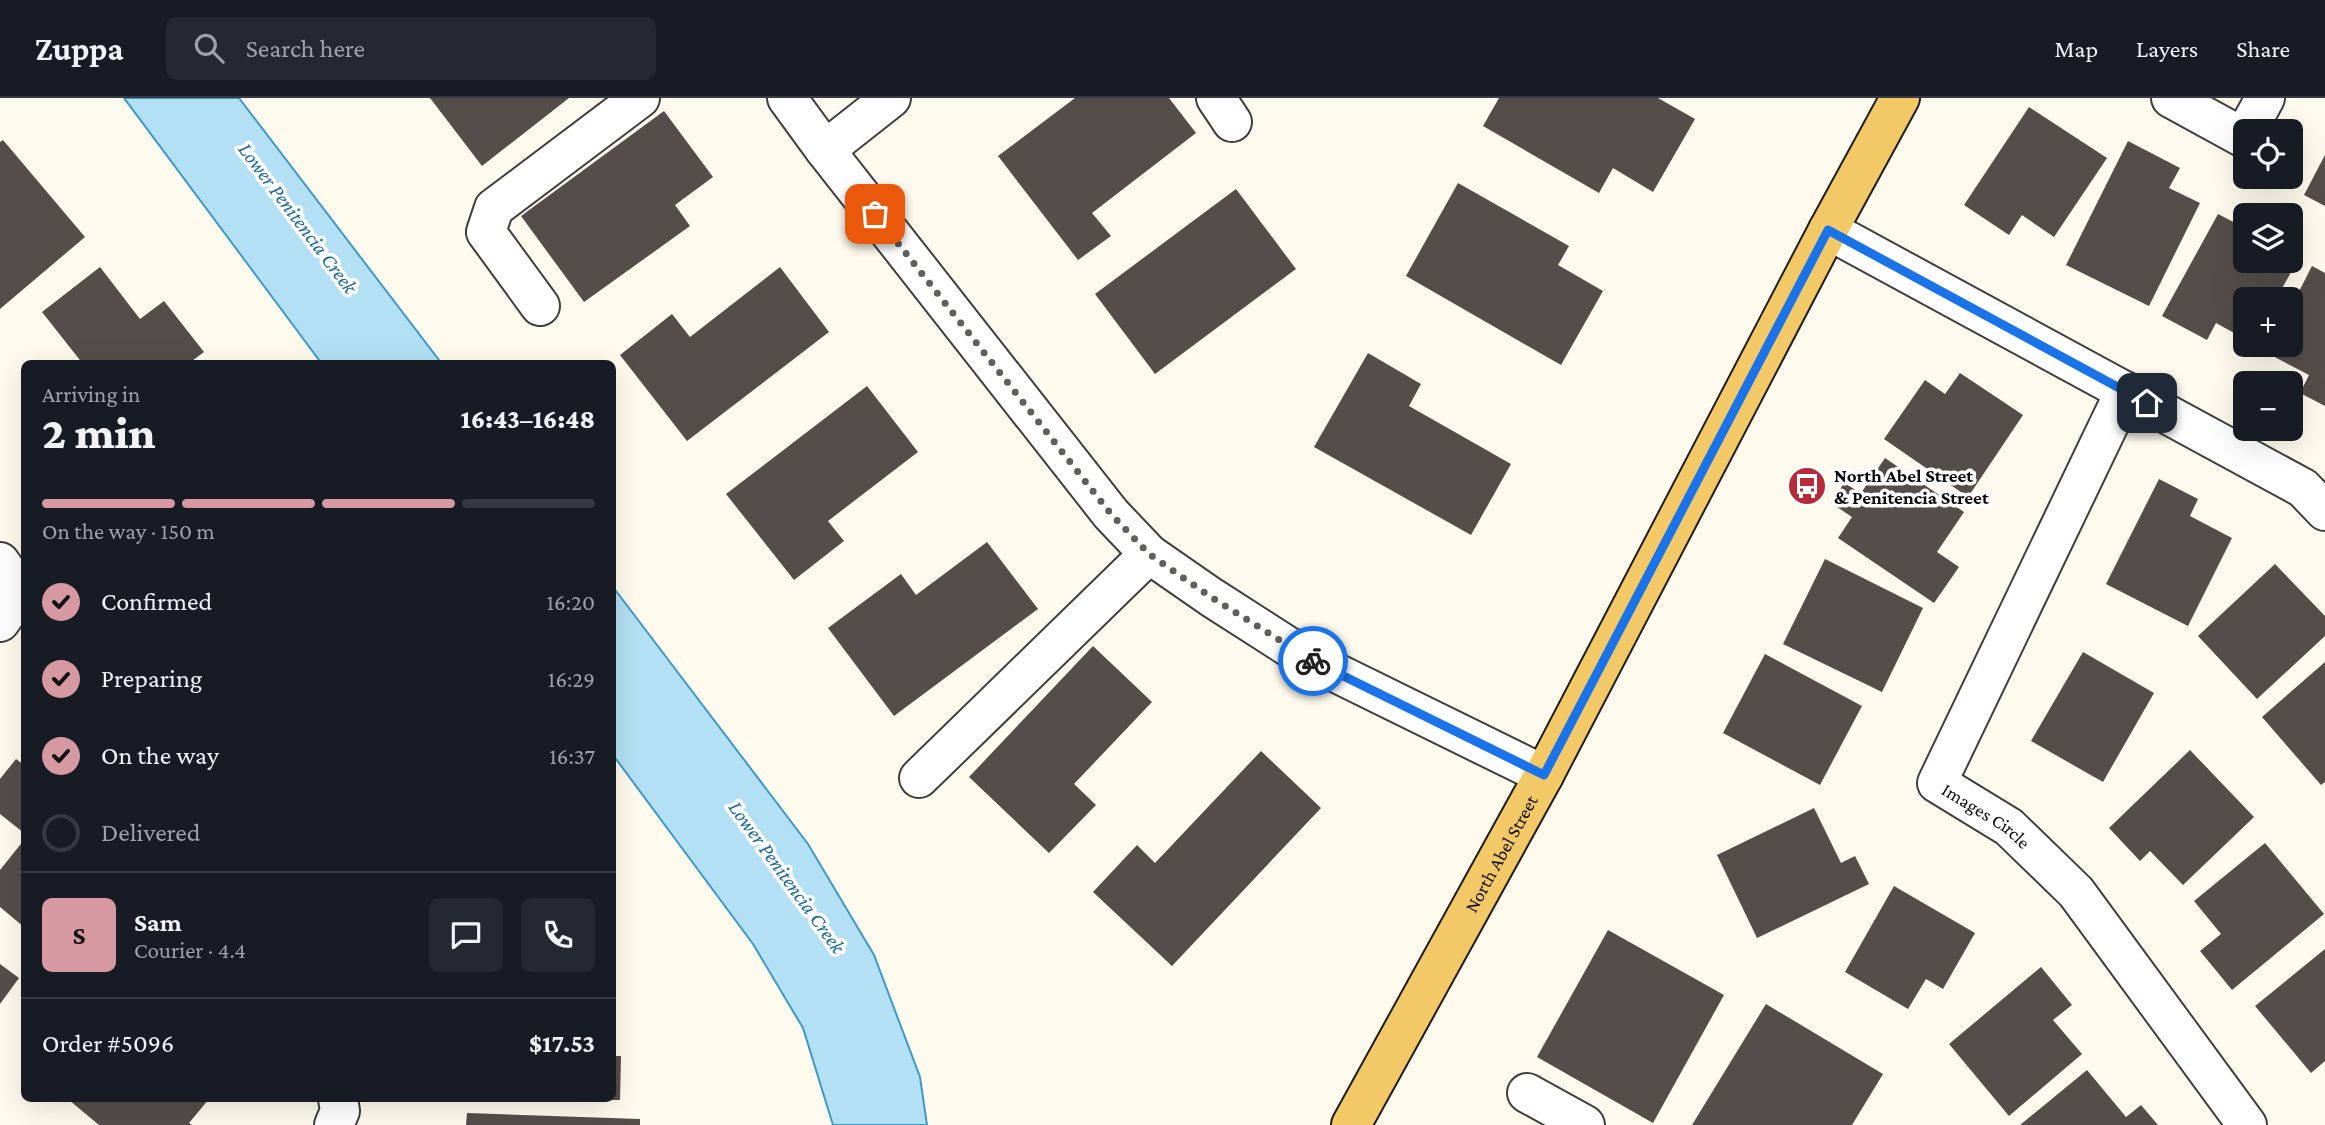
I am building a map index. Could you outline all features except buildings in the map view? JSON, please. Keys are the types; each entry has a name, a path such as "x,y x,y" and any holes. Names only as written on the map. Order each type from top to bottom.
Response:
{"main road":[{"name":"North Abel Street","path":"1351,1125 1544,775 1828,230 1900,98"}],"street":[{"path":"540,306 486,232 494,208 640,98"},
{"path":"787,98 1111,514 1149,554 1306,658 1544,775"},
{"path":"825,150 891,98"},
{"path":"2171,98 2233,132"},
{"path":"2253,119 2264,98"},
{"path":"1828,230 2302,488 2325,511"},
{"name":"Images Circle","path":"2125,391 1937,783 2009,827 2076,892 2247,1125"},
{"path":"919,778 1149,554"},
{"path":"1527,1093 1585,1125"}],"water":[{"name":"Lower Penitencia Creek","path":"124,98 239,98 439,360 319,360"},
{"name":"Lower Penitencia Creek","path":"616,591 808,844 874,955 920,1077 927,1125 833,1125 803,1028 753,944 616,759"}],"way so far":[{"path":"875,214 1111,514 1149,554 1211,597 1313,661"}],"place":[{"name":"North Abel Street & Penitencia Street","path":"1807,486"}],"route":[{"path":"1313,661 1544,775 1828,230 2147,403"}]}
